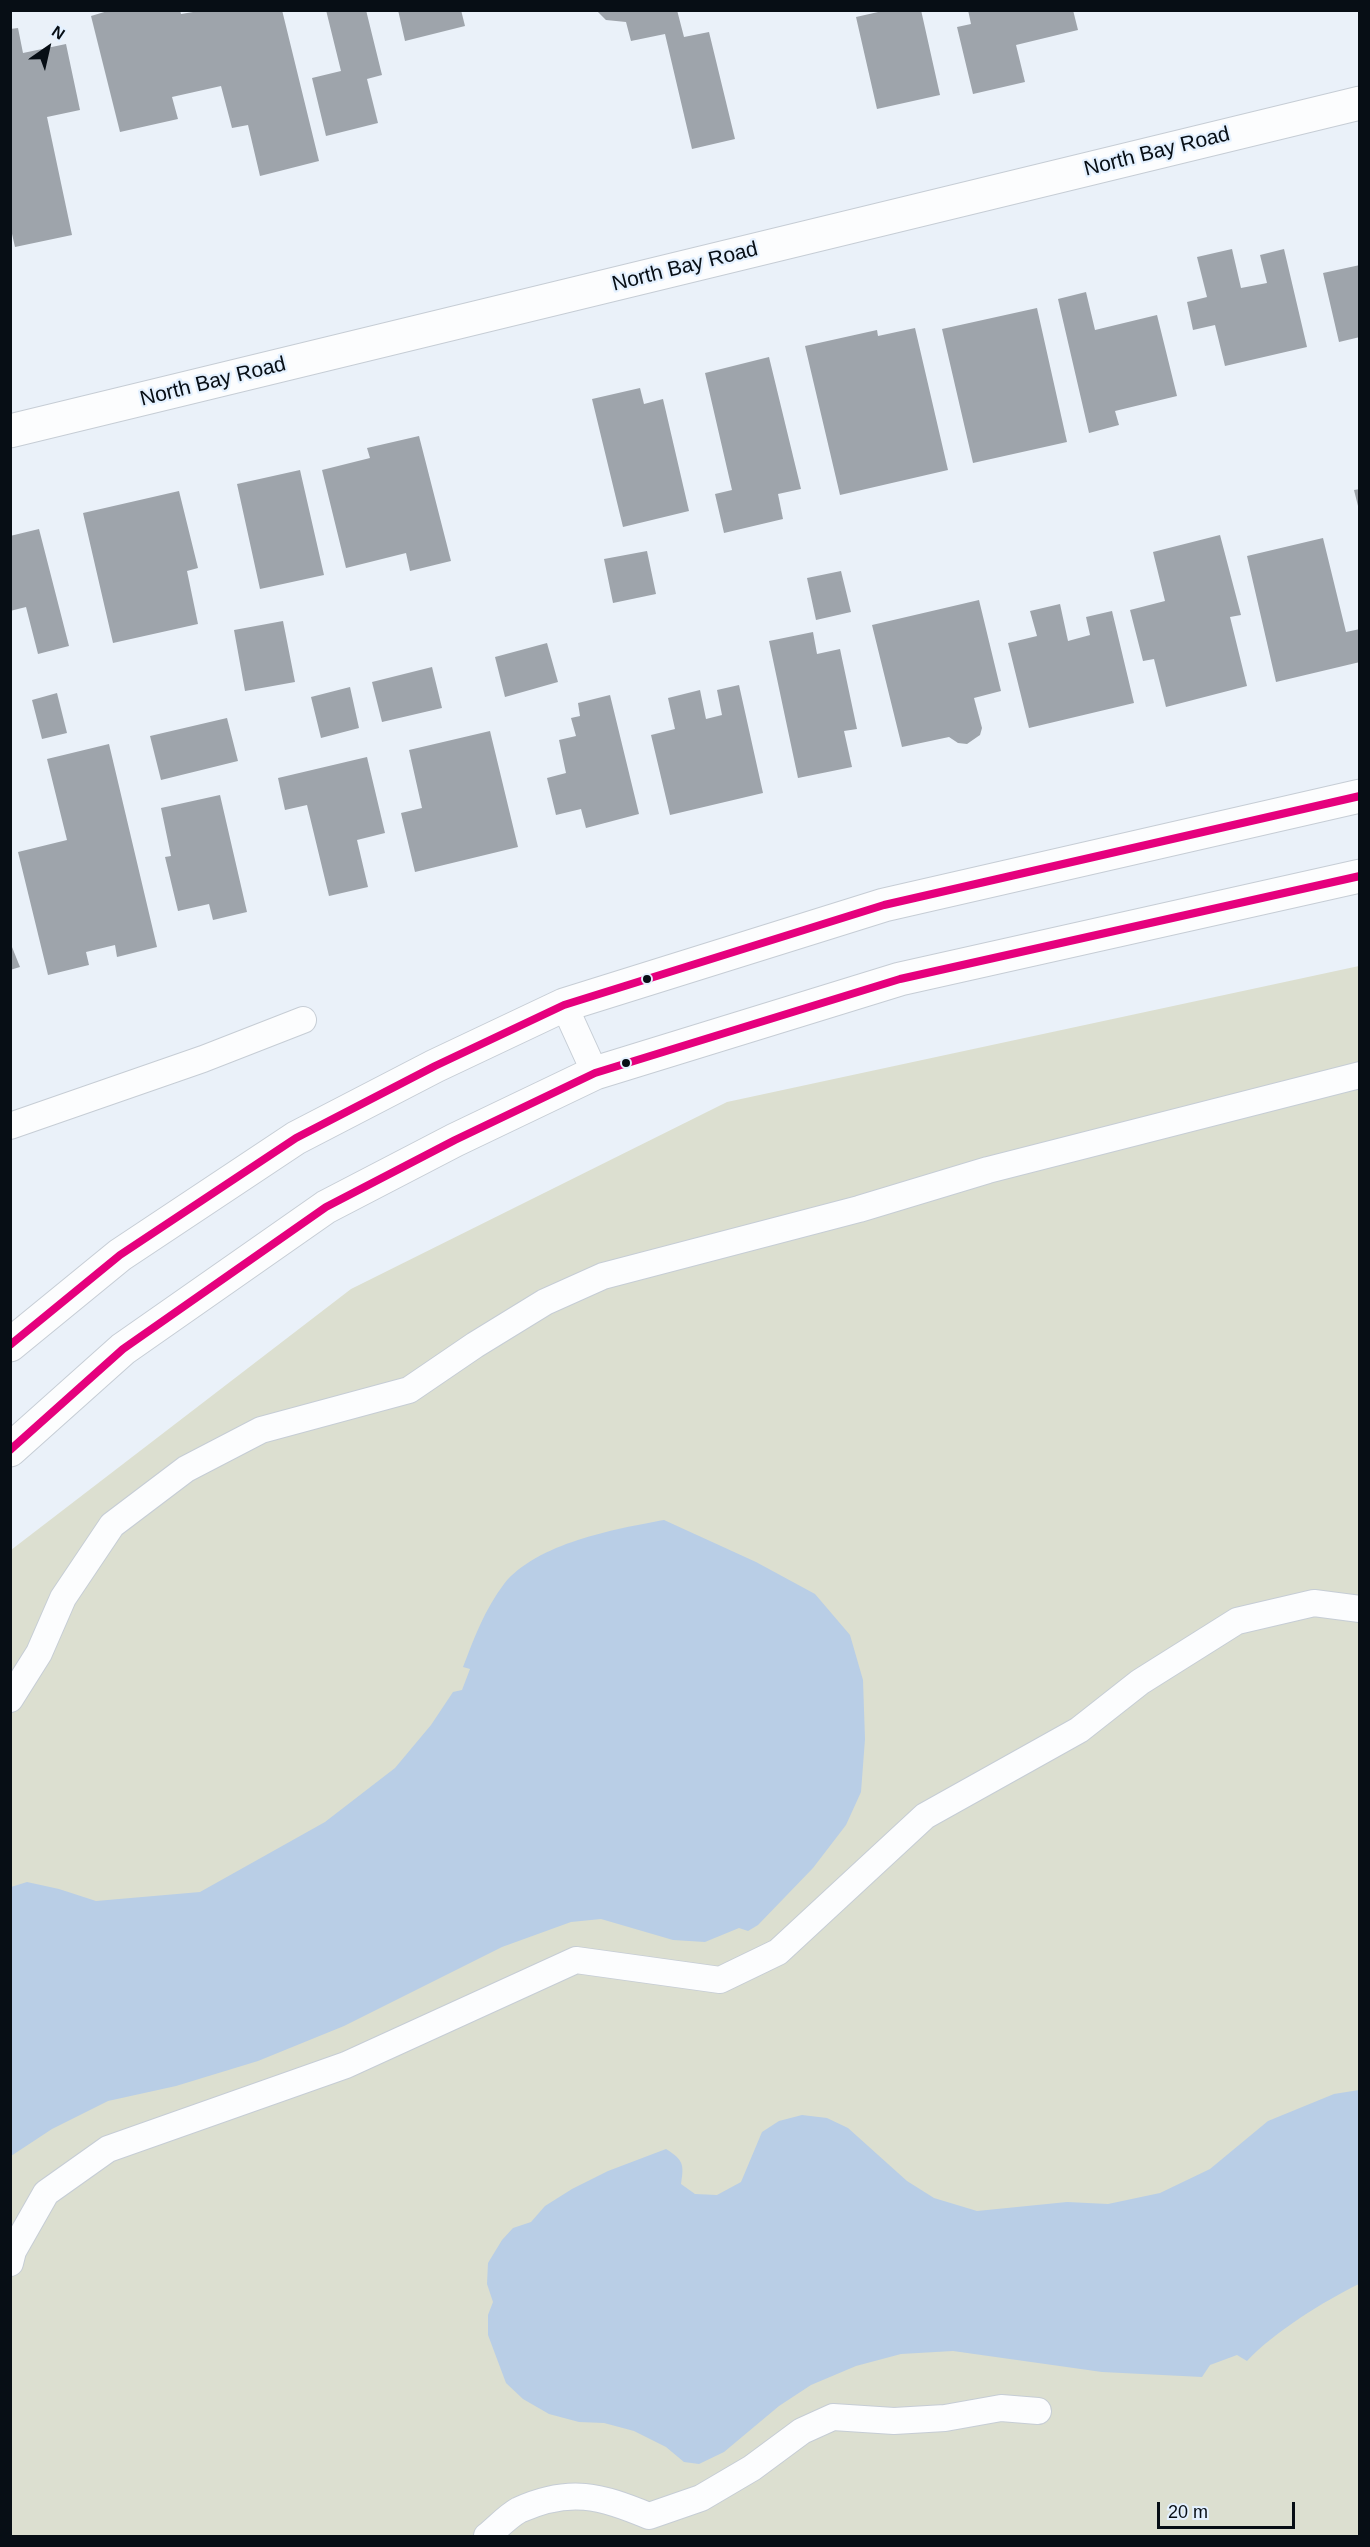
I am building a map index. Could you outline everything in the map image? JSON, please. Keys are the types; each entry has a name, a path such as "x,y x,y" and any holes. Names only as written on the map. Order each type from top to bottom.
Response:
{"main road":[{"name":"North Bay Road","path":"10,431 1359,103"},
{"path":"10,1346 120,1255 296,1138 435,1066 564,1005 884,905 1359,796"},
{"path":"10,1450 123,1349 326,1207 455,1140 595,1073 900,979 1359,876"}],"lane":[{"path":"564,1005 595,1073"},
{"path":"10,1126 203,1059 303,1020"},
{"path":"10,1699 39,1653 63,1598 112,1526 186,1469 261,1430 409,1389 544,1302 603,1276 859,1209 988,1170 1359,1075"},
{"path":"10,2263 13,2252 46,2193 108,2149 346,2065 576,1960 720,1980 778,1952 851,1882 925,1816 1079,1730 1140,1682 1237,1621 1314,1603 1359,1609"},
{"path":"487,2536 518,2511 565,2495 610,2500 649,2516 691,2501 752,2468 802,2431 833,2416 894,2421 945,2418 1000,2408 1038,2411"}],"shaded area":[{"path":"1359,966 1359,2536 11,2536 11,1550 351,1289 727,1102"}],"water":[{"path":"664,1520 756,1562 815,1594 850,1635 863,1680 865,1739 861,1792 846,1825 813,1868 758,1925 748,1931 739,1928 705,1942 673,1940 601,1919 571,1922 502,1947 344,2026 258,2061 176,2086 108,2101 52,2129 11,2156 11,1887 27,1882 96,1901 200,1892 325,1822 395,1768 431,1725 453,1692 462,1690 470,1669 463,1667 481,1624 497,1594 518,1570 556,1548 578,1540"},
{"path":"1359,2090 1359,2284 1300,2318 1271,2339 1247,2361 1237,2355 1210,2365 1202,2377 1102,2372 953,2351 901,2354 856,2366 811,2385 779,2406 724,2452 699,2464 684,2462 666,2447 634,2431 604,2423 579,2422 549,2414 523,2399 506,2383 488,2335 488,2315 493,2302 487,2284 488,2263 502,2240 513,2228 531,2222 545,2206 572,2189 608,2171 666,2149 676,2156 681,2164 681,2184 695,2194 717,2195 741,2182 762,2132 779,2121 802,2115 827,2118 848,2128 907,2181 934,2198 977,2211 1067,2202 1108,2204 1160,2193 1210,2169 1268,2121 1334,2094"}],"building":[{"path":"111,10 180,10 181,14 205,10 282,10 319,161 260,176 248,125 232,128 221,86 172,97 178,119 120,132 91,16"},
{"path":"326,10 366,10 382,75 367,79 378,123 326,136 312,78 341,71"},
{"path":"398,10 461,10 465,26 405,41"},
{"path":"596,10 677,10 684,37 709,32 735,139 692,149 665,34 631,41 626,22 606,20"},
{"path":"887,10 921,10 940,95 877,109 856,17"},
{"path":"968,10 1073,10 1078,30 1016,45 1025,82 973,94 957,27 971,24"},
{"path":"18,28 23,53 66,44 80,110 47,117 72,235 15,247 10,225 10,29"},
{"path":"1232,249 1241,288 1267,283 1260,255 1284,249 1307,347 1225,366 1215,325 1193,330 1187,302 1207,297 1197,257"},
{"path":"1360,265 1360,337 1339,342 1323,273"},
{"path":"1086,292 1095,330 1157,315 1177,396 1115,411 1119,425 1089,433 1058,299"},
{"path":"1037,308 1067,442 973,463 942,329"},
{"path":"915,328 948,470 840,495 805,346 877,330 878,336"},
{"path":"769,357 801,489 778,494 783,519 724,533 715,494 732,490 705,373"},
{"path":"640,388 644,404 663,399 689,511 623,527 592,399"},
{"path":"419,436 451,561 410,571 406,553 346,568 322,470 370,458 367,448"},
{"path":"300,470 324,575 260,589 237,484"},
{"path":"1360,489 1360,510 1359,510 1354,490"},
{"path":"179,491 198,568 187,571 198,624 113,643 83,513"},
{"path":"39,529 69,646 38,654 26,607 10,611 10,536"},
{"path":"1220,535 1241,615 1230,617 1247,686 1166,707 1154,659 1143,661 1130,610 1165,601 1153,552"},
{"path":"1323,538 1346,632 1360,629 1360,662 1276,682 1247,556"},
{"path":"647,551 656,594 613,603 604,559"},
{"path":"841,571 851,612 816,620 807,578"},
{"path":"979,600 1001,691 974,698 982,728 980,735 967,744 958,743 949,737 902,747 872,625"},
{"path":"1060,604 1068,641 1090,635 1086,617 1112,611 1134,703 1029,728 1008,643 1037,636 1030,611"},
{"path":"283,621 295,682 245,691 234,630"},
{"path":"813,632 817,654 840,649 857,729 844,731 852,767 798,778 769,641"},
{"path":"547,643 558,682 505,697 495,657"},
{"path":"432,667 442,708 382,722 372,682"},
{"path":"739,685 763,793 670,815 651,735 675,729 668,698 700,690 706,719 722,715 717,690"},
{"path":"350,687 359,728 321,738 311,697"},
{"path":"57,693 67,733 42,739 32,700"},
{"path":"610,695 639,814 586,828 581,809 556,815 547,778 566,773 559,740 576,736 571,718 580,716 578,703"},
{"path":"227,718 238,761 161,780 150,736"},
{"path":"490,731 518,847 415,872 401,813 422,808 409,750"},
{"path":"109,744 157,947 117,957 115,945 86,952 89,965 48,975 18,852 67,840 47,759"},
{"path":"367,757 385,833 357,840 368,887 329,896 307,805 285,810 278,778"},
{"path":"220,795 247,912 213,920 209,904 178,911 165,857 171,856 161,808"},
{"path":"10,942 20,967 10,970"}],"transit line":[{"path":"10,1345 120,1255 296,1138 435,1066 564,1005 884,905 1360,796"},
{"path":"10,1450 123,1349 326,1207 455,1140 595,1073 900,979 1360,876"}]}
